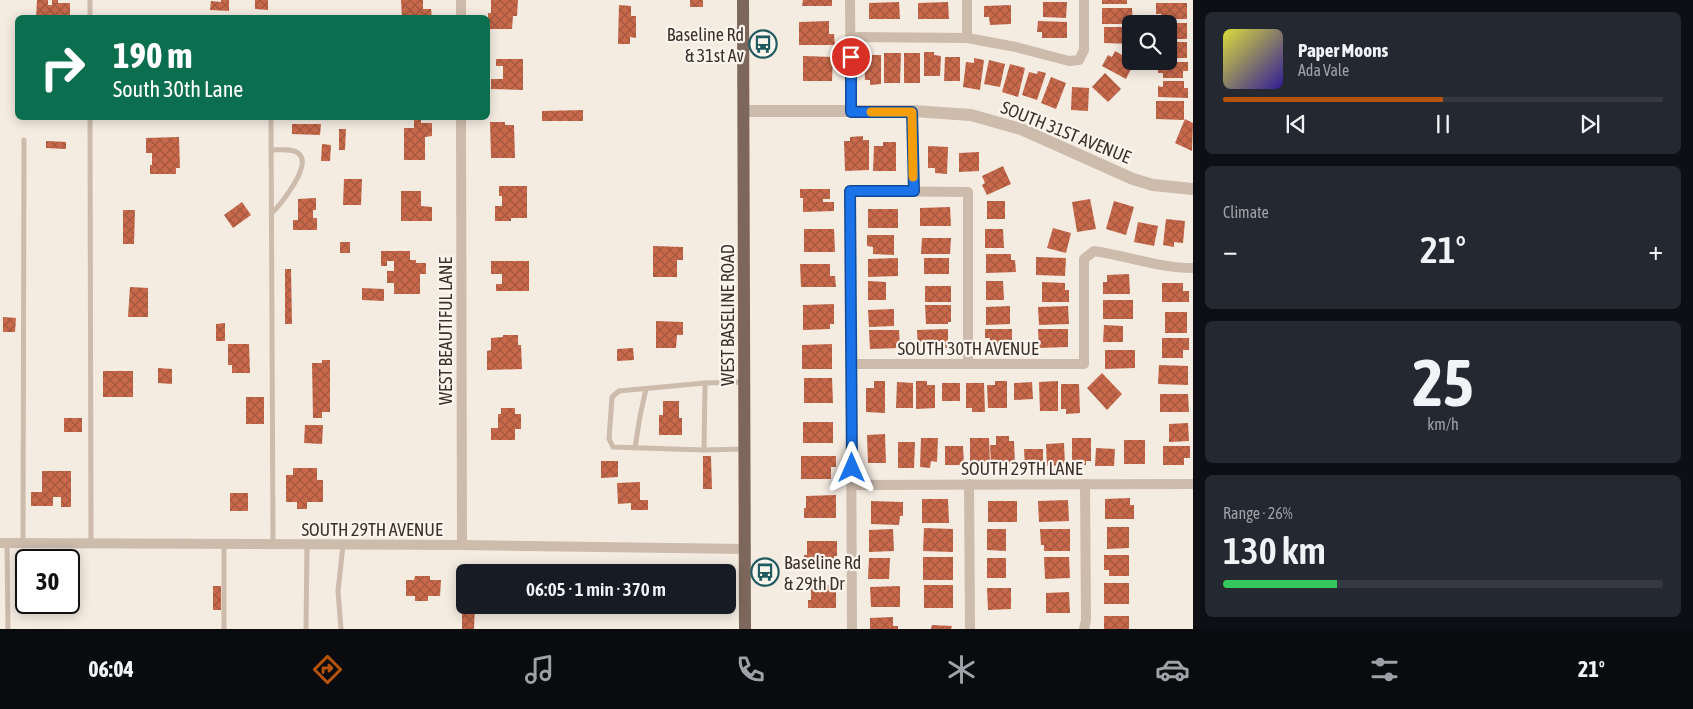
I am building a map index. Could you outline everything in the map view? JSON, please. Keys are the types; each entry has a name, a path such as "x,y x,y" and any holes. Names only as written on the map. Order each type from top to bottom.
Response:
{"main road":[{"name":"WEST BASELINE ROAD","path":"743,0 745,629"}],"street":[{"path":"460,0 461,15"},
{"path":"850,0 851,112"},
{"path":"967,0 967,38"},
{"path":"851,37 967,38 1016,47 1069,61 1079,60 1084,50 1084,0"},
{"name":"SOUTH 31ST AVENUE","path":"744,111 912,112 971,115 998,121 1020,129 1133,179 1153,185 1193,189"},
{"path":"912,112 914,191"},
{"name":"WEST BEAUTIFUL LANE","path":"461,120 462,545"},
{"path":"852,629 850,191 968,192 968,364"},
{"name":"SOUTH 30TH AVENUE","path":"851,364 1084,364 1084,259 1094,251 1111,253 1149,264 1193,268"},
{"path":"969,484 970,629"},
{"path":"1084,629 1086,620 1085,484"},
{"name":"SOUTH 29TH LANE","path":"852,485 1193,484"},
{"name":"SOUTH 29TH AVENUE","path":"4,544 744,548"}],"lane":[{"path":"90,0 90,15"},
{"path":"90,120 91,544"},
{"path":"271,120 274,545"},
{"path":"23,544 24,140"},
{"path":"271,150 290,150 299,153 303,159 302,168 287,196 271,214"},
{"path":"744,382 619,391 612,397 609,439 613,447 704,450 744,449"},
{"path":"704,450 705,384"},
{"path":"635,448 646,389"},
{"path":"4,544 8,629"},
{"path":"224,544 224,629"},
{"path":"306,629 307,545"},
{"path":"341,629 338,591 343,545"}],"building":[{"path":"37,0 48,0 48,5 52,5 52,0 58,0 58,3 70,3 70,15 36,15"},
{"path":"221,0 229,0 229,11 210,10 211,1 221,2"},
{"path":"255,0 268,0 268,10 255,9"},
{"path":"401,0 423,0 423,9 431,9 432,15 402,15"},
{"path":"491,0 518,0 517,16 513,16 512,29 490,29 490,15 488,13 491,13"},
{"path":"690,0 703,0 703,7 690,7"},
{"path":"803,0 832,0 832,6 802,6"},
{"path":"1102,0 1127,0 1127,4 1102,4"},
{"path":"899,2 900,19 869,19 869,3"},
{"path":"948,2 949,19 918,19 918,3"},
{"path":"1043,2 1067,2 1066,18 1043,17"},
{"path":"1156,3 1187,3 1187,19 1177,19 1177,15 1156,14"},
{"path":"619,5 631,6 631,16 636,16 636,38 630,37 630,44 618,44"},
{"path":"1011,5 1011,24 990,25 989,17 984,17 984,6"},
{"path":"1102,8 1132,8 1132,15 1122,15 1122,24 1102,24"},
{"path":"829,21 829,34 834,34 835,45 799,45 799,22"},
{"path":"1038,21 1067,22 1067,38 1042,38 1042,32 1037,32"},
{"path":"1177,23 1187,23 1187,39 1177,39"},
{"path":"1104,27 1122,27 1122,44 1104,43"},
{"path":"1177,42 1187,42 1187,58 1177,58"},
{"path":"1115,51 1122,55 1122,70 1130,70 1126,79 1102,66 1108,55 1112,57"},
{"path":"924,52 934,52 934,55 941,56 940,76 924,76"},
{"path":"884,53 901,53 900,83 884,83"},
{"path":"904,53 920,53 920,83 904,83"},
{"path":"864,55 881,55 881,84 870,85 870,80 865,80"},
{"path":"803,56 833,57 832,81 803,81"},
{"path":"945,57 960,57 960,81 944,81"},
{"path":"974,58 984,60 980,90 963,87 966,62 974,63"},
{"path":"496,59 523,59 523,90 491,89 491,79 503,79 503,66 496,66"},
{"path":"989,60 1005,64 1000,87 984,84"},
{"path":"1177,62 1188,62 1188,71 1183,71 1183,78 1163,78 1163,73 1158,73 1158,70 1177,70"},
{"path":"1010,64 1025,68 1018,97 1002,92"},
{"path":"1038,71 1046,73 1037,100 1022,95 1029,72 1037,74"},
{"path":"1105,73 1121,89 1108,102 1092,87"},
{"path":"1051,77 1066,83 1056,109 1041,103"},
{"path":"1163,81 1184,81 1184,88 1188,88 1188,98 1158,97 1158,86 1163,87"},
{"path":"1072,87 1089,88 1088,111 1071,110"},
{"path":"1156,101 1184,101 1184,120 1156,119"},
{"path":"583,110 583,121 542,121 542,111"},
{"path":"1185,119 1193,123 1192,151 1175,143"},
{"path":"414,120 421,120 421,123 432,123 432,136 425,137 425,160 404,160 404,128 414,128"},
{"path":"490,122 505,122 505,125 514,125 515,158 491,158"},
{"path":"292,124 321,124 320,135 292,134"},
{"path":"339,129 346,129 345,150 339,150"},
{"path":"863,136 863,140 869,140 869,170 845,171 844,141 850,141 850,137"},
{"path":"179,137 180,168 176,168 176,174 150,174 152,153 146,153 146,138"},
{"path":"46,141 66,142 66,149 46,148"},
{"path":"883,142 896,142 896,171 873,171 874,146 883,146"},
{"path":"322,144 331,145 330,161 321,161"},
{"path":"928,146 948,147 947,174 935,173 935,168 928,168"},
{"path":"979,152 979,171 959,172 959,153"},
{"path":"1003,166 1011,184 987,195 982,185 985,183 982,176"},
{"path":"344,179 362,179 361,205 343,205"},
{"path":"499,186 527,186 527,218 495,221 495,206 502,206"},
{"path":"800,189 830,189 830,199 823,199 823,202 834,202 834,211 803,212 803,198 800,198"},
{"path":"401,191 421,191 421,206 432,207 432,221 401,221"},
{"path":"316,198 316,210 313,210 313,218 317,218 317,230 293,230 293,220 298,220 298,199"},
{"path":"1090,199 1096,229 1077,232 1072,202"},
{"path":"987,201 1005,201 1005,219 987,219"},
{"path":"1114,201 1134,207 1126,235 1106,229"},
{"path":"242,202 251,215 233,228 224,215"},
{"path":"950,207 951,226 920,226 920,208"},
{"path":"868,209 898,209 898,228 868,228"},
{"path":"123,210 135,210 134,244 123,244"},
{"path":"1166,219 1185,221 1183,243 1174,242 1174,247 1163,245"},
{"path":"1138,222 1158,226 1154,246 1134,242"},
{"path":"1053,228 1071,233 1066,253 1047,248"},
{"path":"804,229 834,229 835,252 804,252"},
{"path":"985,229 1003,229 1004,248 985,248"},
{"path":"867,235 894,235 894,255 873,254 873,247 867,246"},
{"path":"922,238 951,238 950,254 921,254"},
{"path":"340,242 350,242 350,253 340,253"},
{"path":"653,246 683,247 683,260 677,260 677,277 653,277"},
{"path":"381,251 410,251 410,260 416,260 416,263 426,263 426,274 420,274 420,294 394,294 394,283 387,283 387,271 394,271 394,261 387,261 387,266 381,266"},
{"path":"986,254 1011,254 1011,260 1015,260 1016,272 986,273"},
{"path":"1036,257 1066,258 1065,276 1036,275"},
{"path":"898,258 898,276 868,277 868,259"},
{"path":"924,258 949,258 949,274 924,274"},
{"path":"491,261 529,261 529,291 496,291 496,284 502,284 502,274 491,274"},
{"path":"800,264 830,264 830,276 835,276 836,287 801,287"},
{"path":"285,269 291,269 292,324 285,324"},
{"path":"1129,274 1130,294 1103,294 1103,282 1107,282 1107,275"},
{"path":"868,281 886,282 886,300 868,300"},
{"path":"986,281 1003,281 1004,300 986,300"},
{"path":"1042,282 1065,283 1065,290 1069,290 1069,302 1042,302"},
{"path":"1162,283 1183,283 1183,291 1189,291 1189,302 1162,302"},
{"path":"925,286 951,286 951,302 925,302"},
{"path":"130,287 148,288 148,317 128,317"},
{"path":"362,288 384,289 384,301 362,300"},
{"path":"1103,300 1133,300 1133,319 1103,319"},
{"path":"834,304 834,324 830,324 830,329 803,330 803,305"},
{"path":"925,305 951,305 951,322 948,322 948,324 926,324"},
{"path":"1010,306 1010,324 986,325 986,307"},
{"path":"1068,306 1069,324 1039,325 1038,307"},
{"path":"894,309 894,326 869,327 868,310"},
{"path":"1165,312 1187,312 1187,333 1165,333"},
{"path":"3,317 16,318 15,332 3,332"},
{"path":"656,321 683,322 683,335 677,335 676,348 656,348"},
{"path":"225,323 225,341 216,341 216,324"},
{"path":"1104,325 1123,326 1123,342 1103,342"},
{"path":"948,329 948,348 918,348 917,330"},
{"path":"985,329 1012,329 1012,348 990,348 990,338 985,338"},
{"path":"1038,329 1068,329 1068,347 1039,348"},
{"path":"869,330 899,330 900,348 870,349"},
{"path":"503,335 518,335 518,345 521,345 522,369 487,370 487,351 491,350 491,338 503,337"},
{"path":"1162,338 1189,338 1189,350 1183,350 1183,358 1162,358"},
{"path":"228,344 249,344 250,373 232,373 232,365 228,365"},
{"path":"832,344 832,369 802,369 802,345"},
{"path":"633,348 634,360 617,361 617,349"},
{"path":"1105,350 1135,350 1135,368 1105,369"},
{"path":"322,360 330,360 330,412 322,412 322,418 313,418 312,363 322,363"},
{"path":"1159,365 1188,366 1188,385 1158,384"},
{"path":"158,368 172,369 172,384 158,383"},
{"path":"103,371 133,371 133,397 103,397"},
{"path":"1102,373 1122,394 1107,410 1087,388"},
{"path":"804,378 832,378 833,403 804,403"},
{"path":"874,381 885,381 885,413 866,412 866,388 874,388"},
{"path":"916,381 927,381 927,385 935,385 935,408 916,409"},
{"path":"995,381 1007,381 1007,408 988,408 987,385 995,385"},
{"path":"1058,381 1058,411 1040,411 1039,382"},
{"path":"897,382 913,383 913,408 896,408"},
{"path":"1032,382 1033,399 1014,400 1014,383"},
{"path":"942,383 960,383 960,401 942,401"},
{"path":"966,383 984,383 985,412 972,412 972,408 966,408"},
{"path":"1061,384 1079,384 1080,413 1066,414 1066,409 1061,409"},
{"path":"1160,394 1188,394 1189,412 1160,412"},
{"path":"246,397 264,397 264,424 246,424"},
{"path":"663,401 679,401 682,435 659,435 659,415 663,415"},
{"path":"501,408 515,408 515,414 521,414 521,429 515,429 515,440 491,440 491,428 498,428 498,414 501,414"},
{"path":"64,418 82,418 82,432 64,432"},
{"path":"803,422 833,422 833,443 803,443"},
{"path":"1188,423 1189,441 1169,442 1169,424"},
{"path":"305,425 323,425 322,444 304,443"},
{"path":"885,434 886,463 868,463 867,435"},
{"path":"996,436 1009,436 1009,441 1014,441 1015,464 991,465 990,445 996,445"},
{"path":"921,438 938,438 937,462 931,461 930,468 920,467"},
{"path":"970,438 989,438 990,464 977,465 977,462 970,462"},
{"path":"1072,438 1091,438 1091,461 1086,461 1086,465 1072,465"},
{"path":"1124,440 1145,440 1145,464 1124,464"},
{"path":"898,442 915,442 914,468 898,468"},
{"path":"1064,443 1065,465 1047,466 1046,444"},
{"path":"945,446 963,446 964,465 945,465"},
{"path":"1163,446 1190,446 1190,458 1184,458 1184,465 1163,465"},
{"path":"1096,448 1115,449 1114,466 1095,466"},
{"path":"1024,449 1043,449 1043,467 1025,467"},
{"path":"703,456 711,456 712,489 703,489"},
{"path":"801,456 836,456 836,467 831,467 831,479 801,479"},
{"path":"601,461 618,461 618,477 601,478"},
{"path":"293,468 317,468 317,480 323,480 323,502 307,502 307,509 297,509 297,502 286,502 286,475 293,475"},
{"path":"42,471 71,471 71,507 61,507 61,497 53,497 53,506 31,506 31,492 42,492"},
{"path":"640,482 640,500 648,500 648,510 631,510 631,503 618,504 617,483"},
{"path":"230,493 248,493 248,511 230,511"},
{"path":"836,495 836,518 804,518 806,496"},
{"path":"1130,498 1130,505 1134,505 1134,519 1105,519 1105,499"},
{"path":"922,499 948,499 949,523 922,523"},
{"path":"1068,500 1069,521 1039,522 1038,501"},
{"path":"871,501 903,502 903,516 900,516 899,525 871,524"},
{"path":"988,501 1017,501 1017,522 988,522"},
{"path":"1107,527 1129,527 1129,548 1107,549"},
{"path":"924,528 953,529 953,552 923,551"},
{"path":"893,529 894,551 869,552 869,530"},
{"path":"987,529 1006,529 1006,551 987,550"},
{"path":"1040,529 1070,529 1070,551 1044,551 1044,545 1041,545"},
{"path":"807,541 837,541 837,556 834,556 834,564 803,564 804,555 807,555"},
{"path":"1104,555 1129,555 1129,576 1109,576 1109,570 1104,570"},
{"path":"923,557 953,557 953,580 923,580"},
{"path":"1044,557 1069,557 1070,578 1045,579"},
{"path":"869,558 890,558 889,579 868,579"},
{"path":"987,558 1006,558 1006,578 987,578"},
{"path":"415,576 430,576 430,580 441,580 440,596 428,596 428,601 415,601 415,596 406,596 406,580 414,580"},
{"path":"1104,583 1129,583 1129,604 1104,604"},
{"path":"811,585 836,585 836,608 808,608 808,600 811,600"},
{"path":"924,585 953,585 953,608 924,608"},
{"path":"213,586 221,586 221,610 213,610"},
{"path":"900,586 900,607 871,607 870,587"},
{"path":"987,588 1011,588 1011,609 988,610"},
{"path":"1069,592 1070,613 1046,613 1046,593"},
{"path":"462,614 475,614 474,629 462,629"},
{"path":"1104,616 1129,616 1129,629 1104,629"},
{"path":"893,617 893,626 898,626 898,629 870,629 870,618"},
{"path":"932,625 952,626 951,629 931,629"}],"slow traffic":[{"path":"871,112 912,112 913,177"}],"place":[{"name":"Baseline Rd & 31st Av","path":"763,44"},
{"name":"Baseline Rd & 29th Dr","path":"765,572"}],"route":[{"path":"851,57 851,112 912,112 914,191 850,191 852,468"}]}
